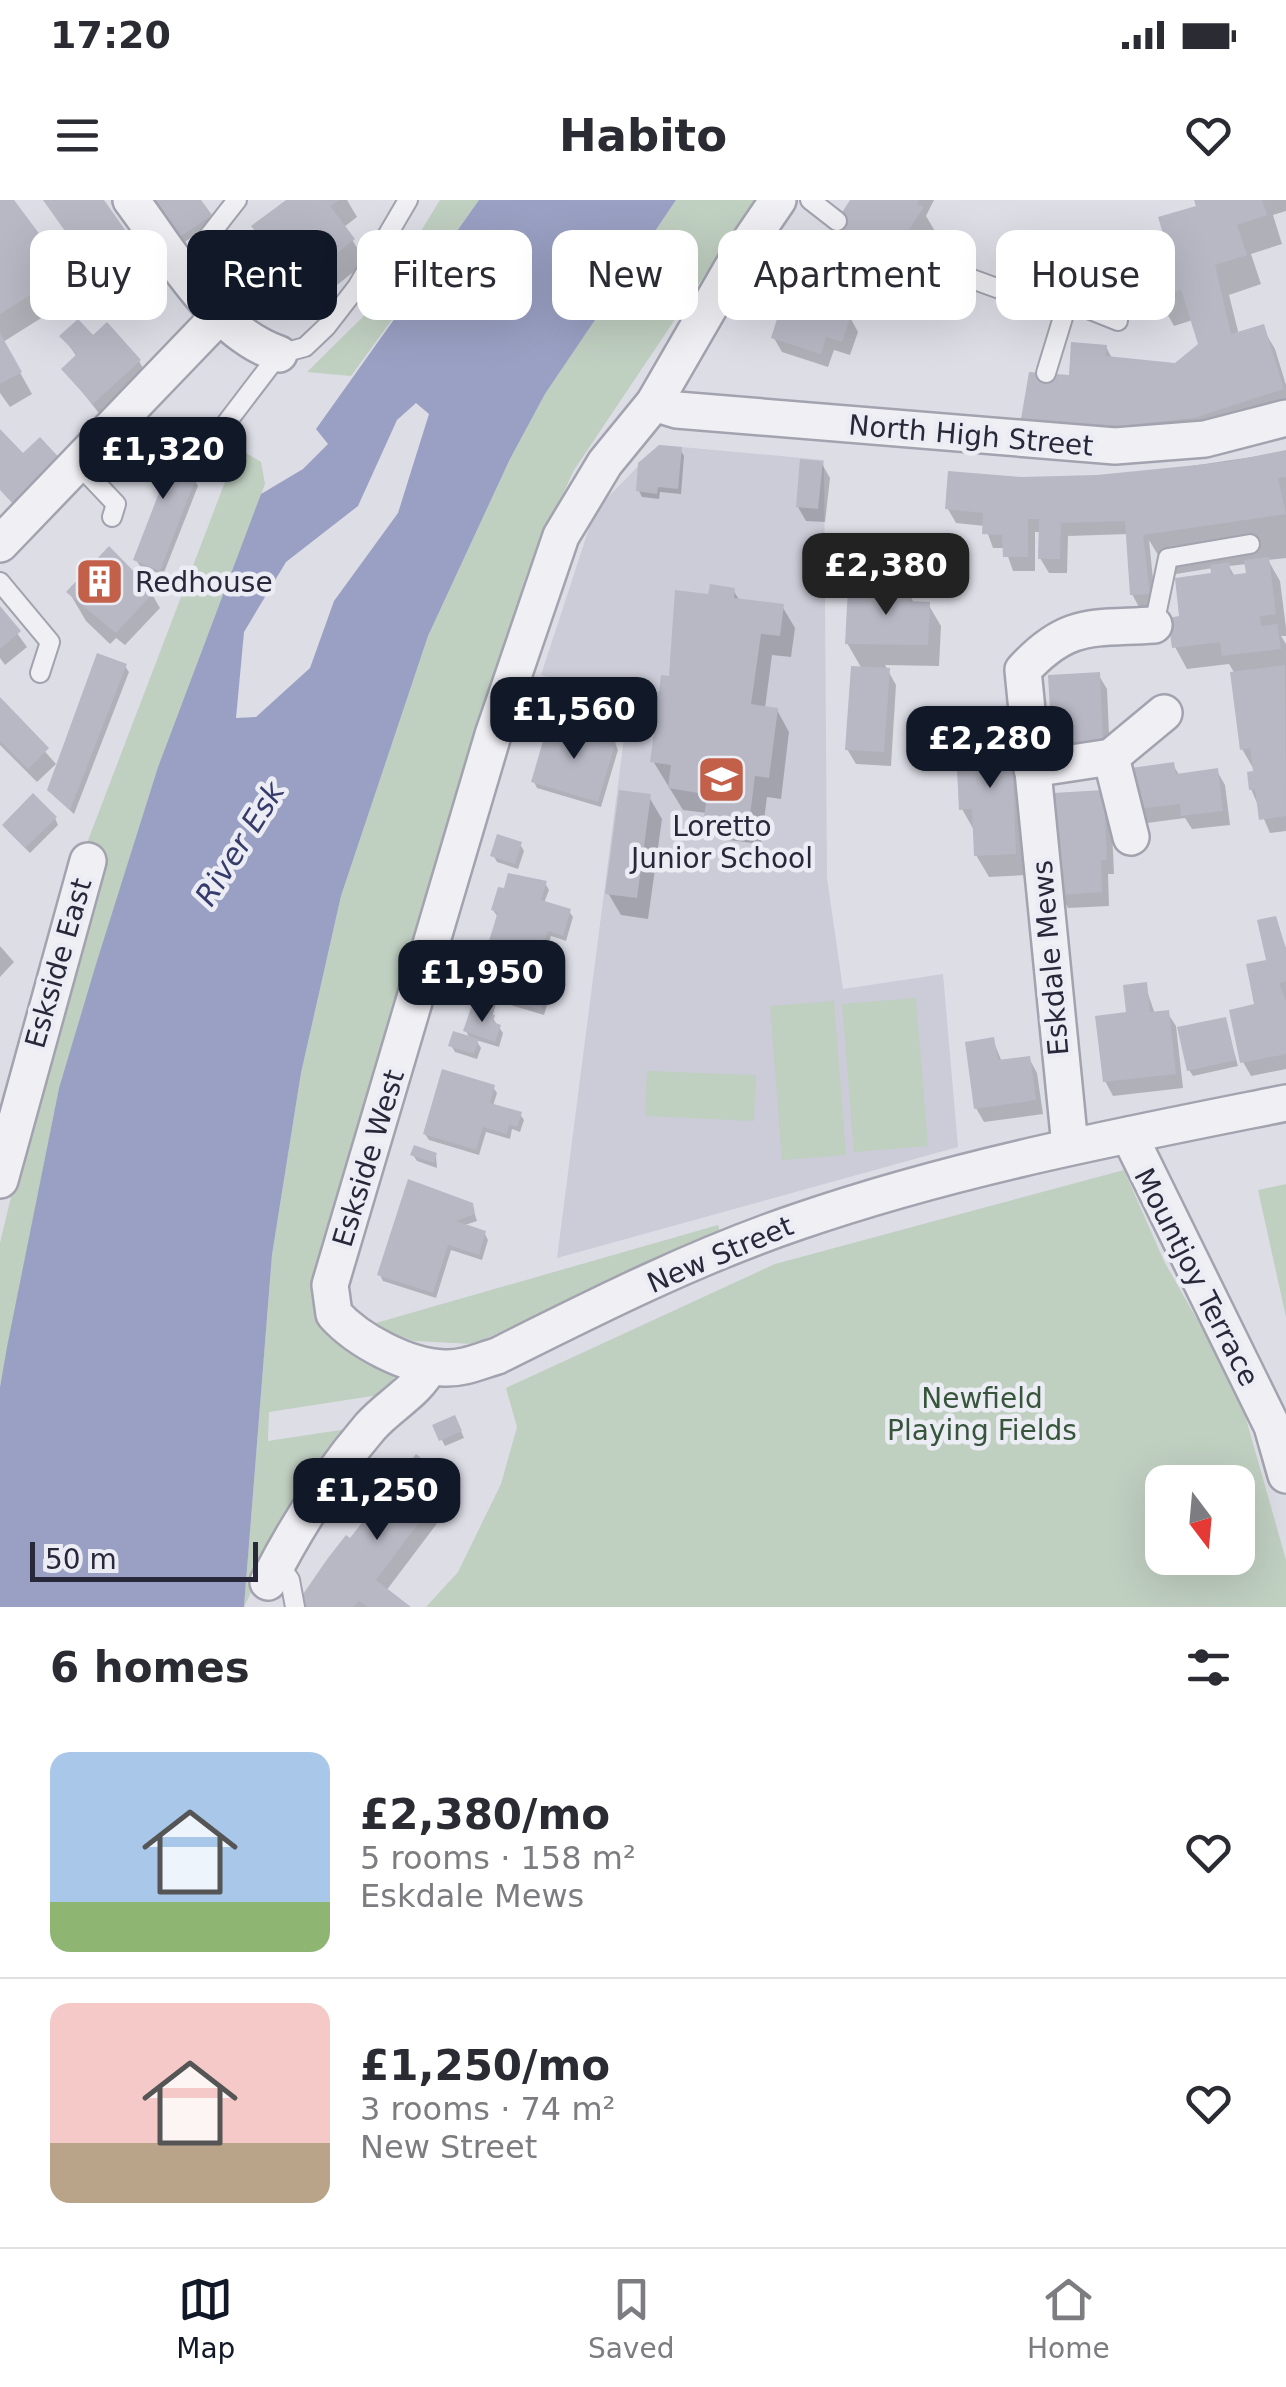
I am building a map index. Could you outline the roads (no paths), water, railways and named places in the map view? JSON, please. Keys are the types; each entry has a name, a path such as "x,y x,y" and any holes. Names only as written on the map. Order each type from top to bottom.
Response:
{"street":[{"path":"132,200 187,274"},
{"name":"Eskside West","path":"430,1367 344,1326 334,1314 330,1285 493,736 561,536 597,474 654,403 735,263 778,200"},
{"path":"0,544 215,320"},
{"path":"227,320 254,346 278,354"},
{"name":"North High Street","path":"654,403 677,410 1043,431 1158,445 1205,439 1286,418"},
{"name":"Eskdale Mews","path":"1070,1146 1022,670 1041,650 1072,630 1154,625"},
{"path":"1032,769 1111,757 1164,714"},
{"path":"1111,757 1131,836"},
{"name":"Eskside East","path":"0,1180 88,861"},
{"name":"New Street","path":"430,1367 464,1367 498,1356 724,1248 798,1221 944,1177 1070,1146 1286,1103"},
{"name":"Mountjoy Terrace","path":"1128,1135 1272,1426 1286,1475"},
{"path":"273,1572 304,1512 334,1469 384,1410 424,1380 430,1367"}],"lane":[{"path":"183,269 237,200"},
{"path":"221,430 278,354 305,347 326,327 357,287 408,200"},
{"path":"810,200 837,220"},
{"path":"1046,373 1068,301 1118,321"},
{"path":"77,463 116,504 112,517"},
{"name":"Eskdale Mews","path":"1154,625 1168,558 1250,544"},
{"path":"0,582 50,642 40,674"},
{"path":"273,1572 290,1580 295,1607"}],"water":[{"name":"River Esk","path":"479,200 676,200 656,230 552,230 552,320 595,320 545,394 510,459 428,636 341,896 301,1073 272,1255 244,1607 0,1607 0,1387 59,1088 158,767 261,494 303,469 328,444 316,429 394,320 532,320 532,230 458,230","holes":["416,403 429,414 398,513 334,601 310,668 256,717 236,718 244,632 286,562 358,506 397,420"]}],"place":[{"name":"Redhouse","path":"100,582"},
{"name":"Loretto Junior School","path":"722,779"}],"park label":[{"name":"Newfield Playing Fields","path":"982,1414"}]}
